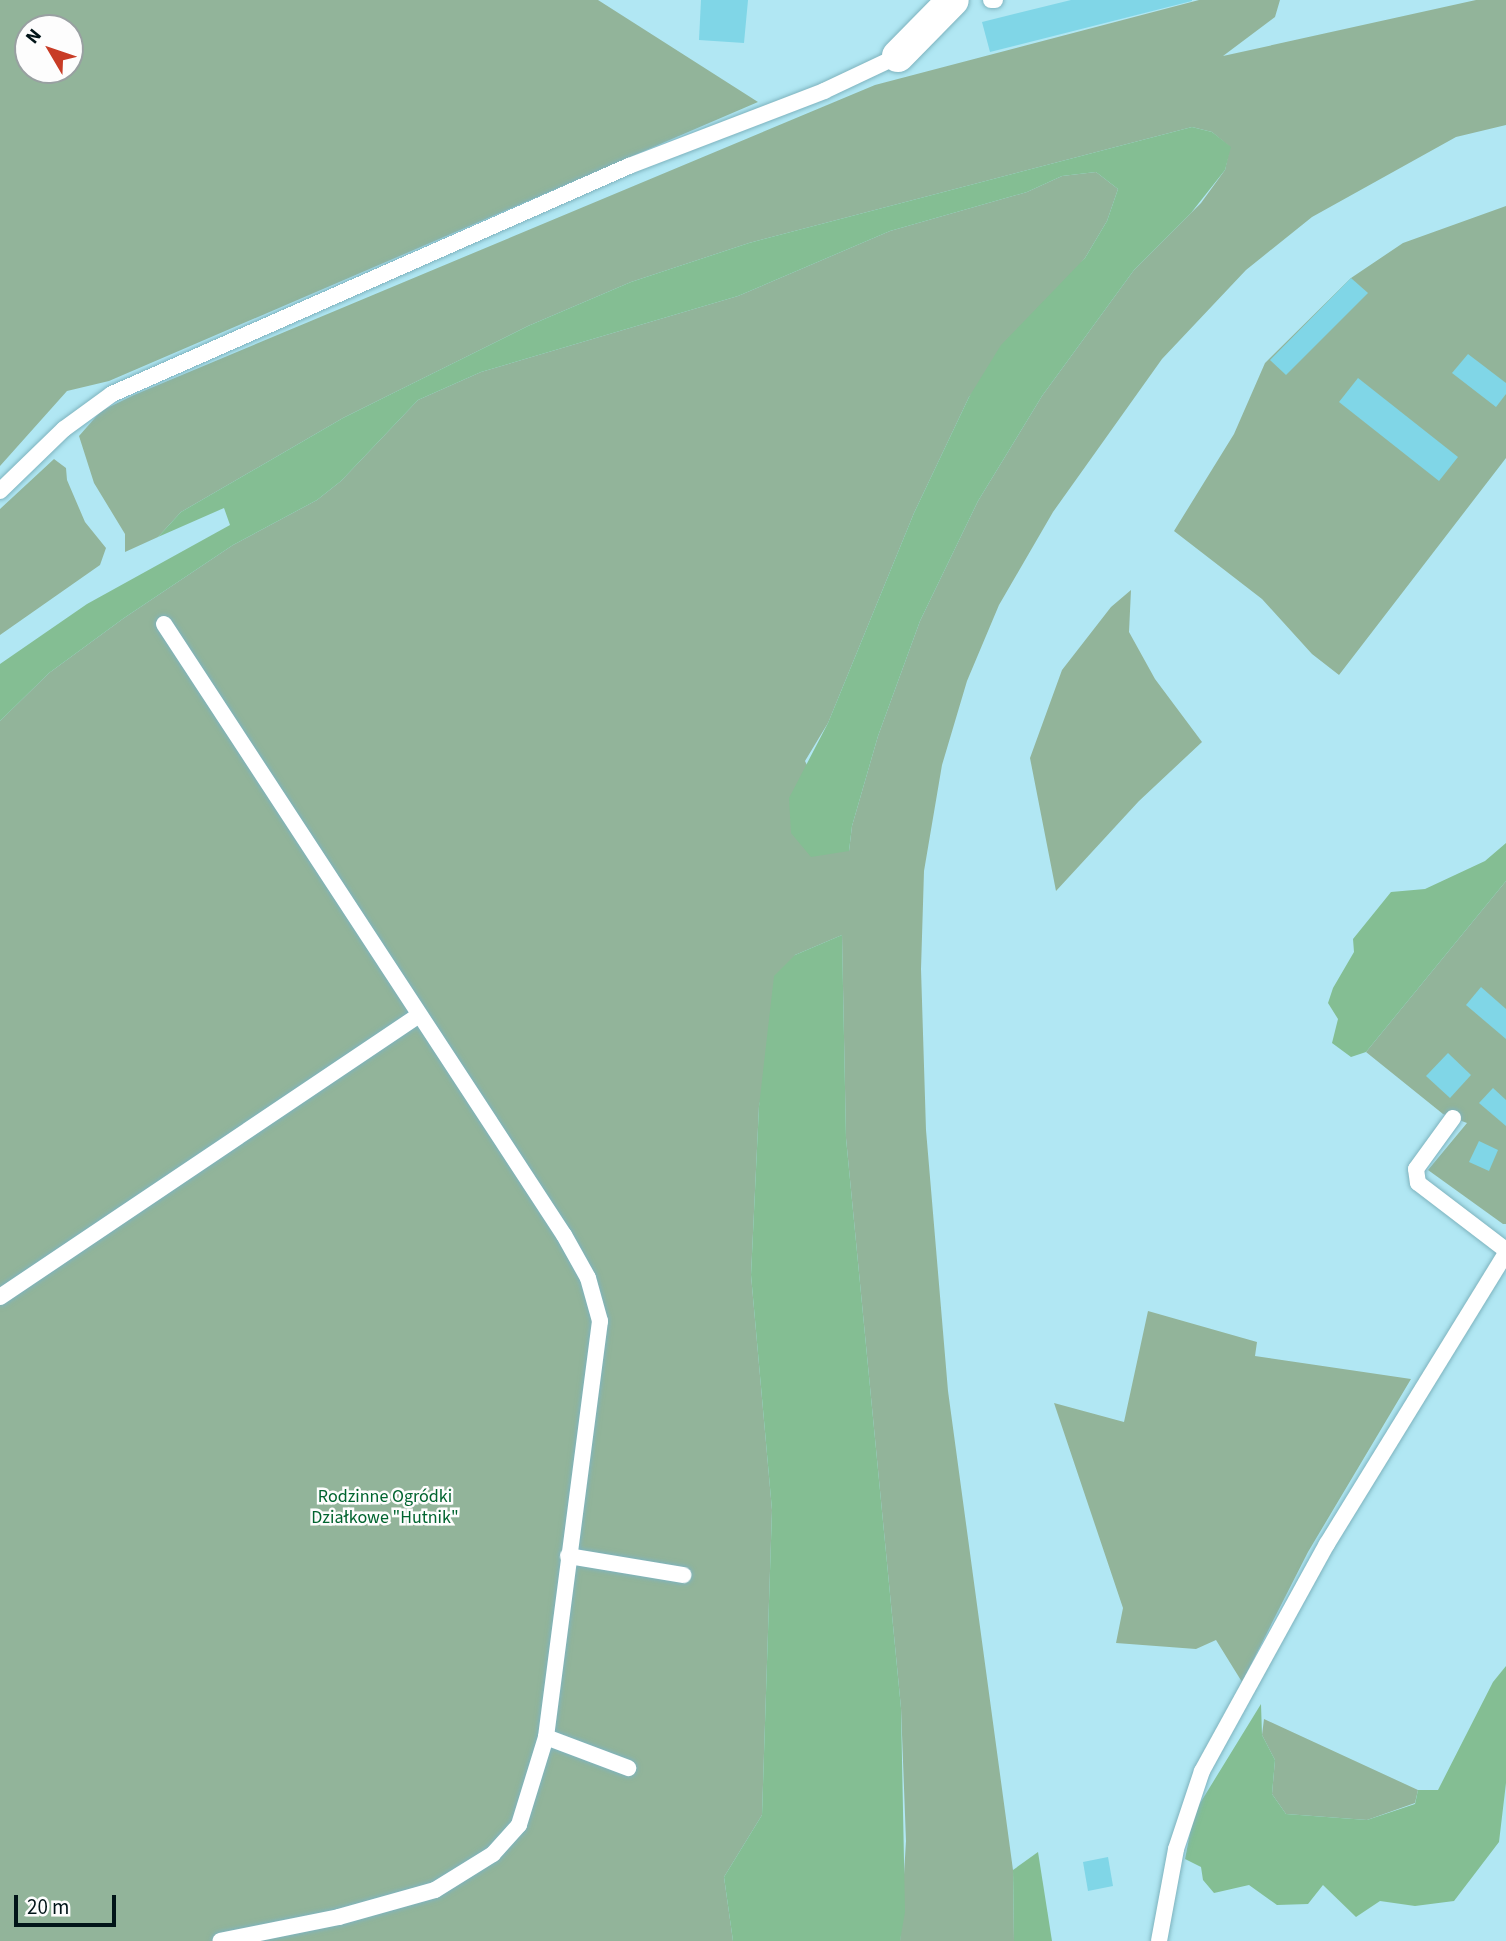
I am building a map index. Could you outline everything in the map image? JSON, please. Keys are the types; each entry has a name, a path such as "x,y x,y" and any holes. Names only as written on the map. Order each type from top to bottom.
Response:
{"street":[{"path":"898,56 920,38 953,0"}],"lane":[{"path":"0,491 72,422 111,394 629,166 824,91 898,56"},
{"path":"164,624 564,1235 588,1278 600,1321 546,1737 519,1825 493,1854 435,1890 351,1914 220,1941"},
{"path":"0,1297 419,1015"},
{"path":"1159,1941 1176,1849 1202,1771 1327,1544 1506,1252 1418,1182 1416,1169 1453,1118"},
{"path":"568,1556 683,1575"},
{"path":"546,1737 628,1768"}],"green space":[{"path":"0,0 598,0 758,102 109,381 67,391 0,466"},
{"name":"Rodzinne Ogródki Działkowe \"Hutnik\"","path":"1199,0 1280,0 1275,17 1223,56 1476,0 1506,0 1506,125 1456,137 1312,217 1246,270 1162,359 1053,512 999,605 967,681 942,765 924,871 921,969 926,1130 948,1391 1013,1870 1014,1941 900,1941 906,1841 901,1708 846,1138 842,935 795,955 759,1106 751,1275 772,1510 762,1815 724,1877 733,1941 0,1941 0,721 49,673 124,618 233,545 317,500 341,481 418,400 481,372 738,296 890,231 1027,192 1062,176 1096,172 1118,189 1107,221 1085,258 969,397 914,513 828,723 805,761 849,851 852,826 878,736 920,621 978,501 1042,396 1134,270 1201,203 1225,170 1230,147 1212,132 1192,127 749,243 631,282 528,326 343,418 181,512 158,537 125,552 125,534 94,483 79,436 101,411 134,395 875,85"},
{"path":"1192,127 1212,132 1231,147 1225,170 1191,213 1134,270 1042,396 978,501 920,621 878,736 852,826 849,851 811,857 791,833 789,798 828,723 914,513 969,397 1001,345 1085,258 1107,221 1118,189 1096,172 1062,176 1027,192 890,231 738,296 481,372 418,400 341,481 317,500 233,545 124,618 49,673 0,721 0,664 87,604 230,525 224,508 158,537 181,512 343,418 528,326 631,282 749,243"},
{"path":"1506,206 1506,458 1339,675 1312,654 1262,599 1174,531 1234,434 1265,363 1351,278 1403,243"},
{"path":"54,459 66,468 67,480 85,522 106,548 100,565 0,635 0,509"},
{"path":"1131,590 1129,632 1155,679 1202,742 1139,801 1056,891 1030,758 1062,670 1111,607"},
{"path":"1506,843 1506,881 1366,1052 1351,1057 1332,1043 1338,1019 1328,1003 1333,988 1354,952 1353,939 1391,892 1425,889 1485,861"},
{"path":"1506,881 1506,1224 1503,1224 1428,1170 1467,1123 1443,1114 1366,1052"},
{"path":"842,935 846,1138 901,1708 905,1912 900,1941 733,1941 724,1877 762,1815 772,1510 751,1275 759,1106 774,976 795,955"},
{"path":"1148,1311 1257,1342 1255,1356 1411,1379 1308,1552 1242,1682 1216,1640 1196,1649 1116,1643 1123,1608 1054,1403 1124,1422"},
{"path":"1506,1666 1506,1783 1499,1842 1454,1901 1415,1906 1380,1901 1356,1917 1323,1885 1308,1904 1277,1905 1249,1885 1214,1893 1203,1880 1201,1867 1185,1859 1194,1813 1261,1704 1262,1735 1275,1760 1272,1794 1286,1814 1367,1820 1415,1804 1418,1790 1438,1790 1493,1682"},
{"path":"1264,1719 1418,1790 1415,1803 1367,1820 1286,1814 1272,1794 1275,1760 1262,1735"},
{"path":"1038,1852 1052,1941 1014,1941 1013,1870"}],"building":[{"path":"701,0 748,0 744,43 699,40"},
{"path":"1071,0 1192,1 990,52 982,22"},
{"path":"1351,278 1368,293 1286,375 1270,360"},
{"path":"1468,354 1506,383 1506,394 1496,407 1452,373"},
{"path":"1358,378 1458,457 1439,481 1339,402"},
{"path":"1481,987 1506,1009 1506,1039 1466,1005"},
{"path":"1448,1053 1471,1075 1450,1098 1426,1076"},
{"path":"1493,1088 1506,1100 1506,1126 1479,1103"},
{"path":"1479,1141 1498,1150 1489,1171 1469,1162"},
{"path":"1108,1857 1113,1886 1088,1891 1083,1862"}]}
